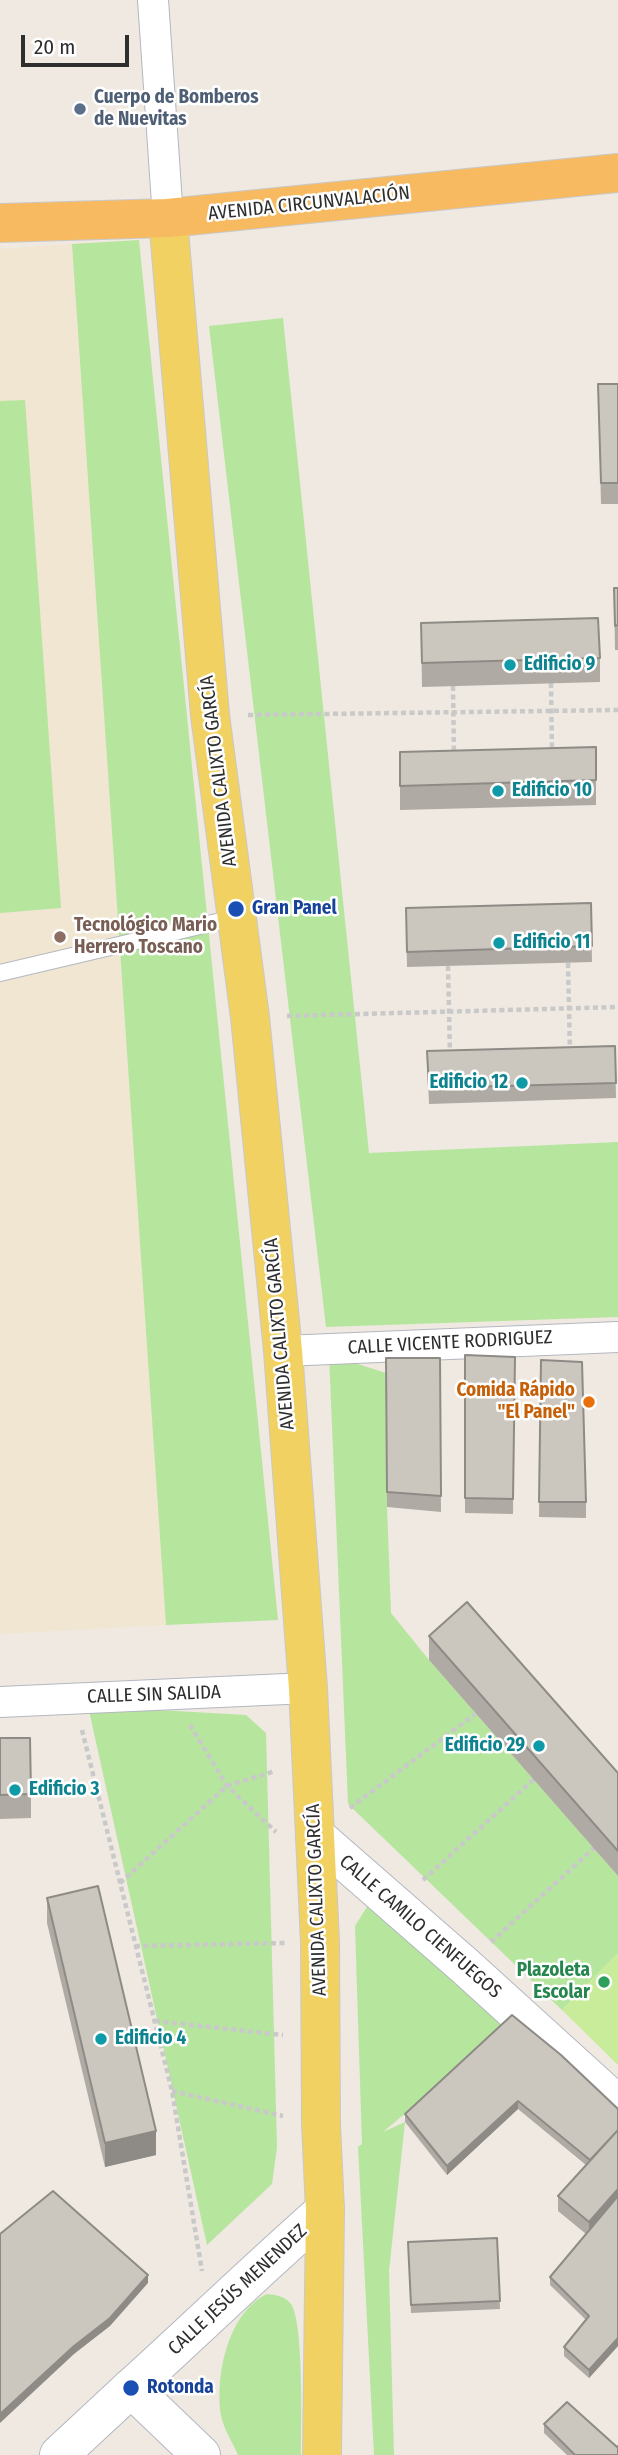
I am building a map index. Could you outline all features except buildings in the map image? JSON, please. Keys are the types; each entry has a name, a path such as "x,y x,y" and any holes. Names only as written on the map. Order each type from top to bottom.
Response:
{"highway":[{"name":"AVENIDA CIRCUNVALACIÓN","path":"0,223 168,218 618,173"}],"main road":[{"name":"AVENIDA CALIXTO GARCÍA","path":"168,218 210,715 250,1017 283,1351 308,1688 322,2039 321,2124 325,2210 322,2455"},
{"name":"CALLE CAMILO CIENFUEGOS","path":"315,1851 396,1905 618,2105"},
{"name":"CALLE JESÚS MENENDEZ","path":"59,2455 325,2210"},
{"path":"131,2388 201,2455"}],"street":[{"path":"153,0 168,218"},
{"name":"CALLE VICENTE RODRIGUEZ","path":"283,1351 618,1336"},
{"name":"CALLE SIN SALIDA","path":"0,1702 308,1688"}],"lane":[{"path":"0,974 238,917"}],"path":[{"path":"551,683 552,760"},
{"path":"453,686 454,762"},
{"path":"210,715 618,710"},
{"path":"568,963 570,1063"},
{"path":"448,966 450,1066"},
{"path":"250,1017 618,1007"},
{"path":"171,1694 227,1786 315,1851 475,1714"},
{"path":"74,1699 172,2091 209,2317"},
{"path":"120,1883 227,1786 276,1771"},
{"path":"396,1905 534,1779"},
{"path":"465,1966 594,1849"},
{"path":"135,1946 320,1942"},
{"path":"155,2021 322,2039"},
{"path":"172,2091 321,2124"}],"shaded area":[{"name":"Tecnológico Mario Herrero Toscano","path":"72,244 166,1625 0,1634 0,249"}],"green space":[{"path":"139,240 278,1620 166,1625 72,244"},
{"path":"283,318 369,1153 618,1142 618,1317 326,1327 209,326"},
{"path":"25,400 61,908 0,913 0,401"},
{"path":"329,1355 386,1373 391,1613 618,1876 618,1953 562,2010 348,1804"},
{"path":"88,1706 246,1715 266,1733 277,2147 272,2184 207,2245"},
{"path":"370,1902 512,2024 383,2132 405,2122 389,2271 394,2455 374,2455 358,2147 362,2144 355,1926"},
{"name":"Plazoleta Escolar","path":"618,1953 618,2065 562,2010"},
{"path":"267,2294 286,2299 295,2315 301,2376 301,2455 238,2455 221,2415 220,2382 227,2347 243,2315"}],"place":[{"name":"Cuerpo de Bomberos de Nuevitas","path":"80,109"},
{"name":"Edificio 9","path":"510,665"},
{"name":"Edificio 10","path":"498,791"},
{"name":"Gran Panel","path":"236,909"},
{"name":"Tecnológico Mario Herrero Toscano","path":"60,937"},
{"name":"Edificio 11","path":"499,943"},
{"name":"Edificio 12","path":"522,1083"},
{"name":"Comida Rápido \"El Panel\"","path":"589,1402"},
{"name":"Edificio 29","path":"539,1746"},
{"name":"Edificio 3","path":"15,1790"},
{"name":"Plazoleta Escolar","path":"604,1982"},
{"name":"Edificio 4","path":"101,2039"},
{"name":"Rotonda","path":"131,2388"}]}
